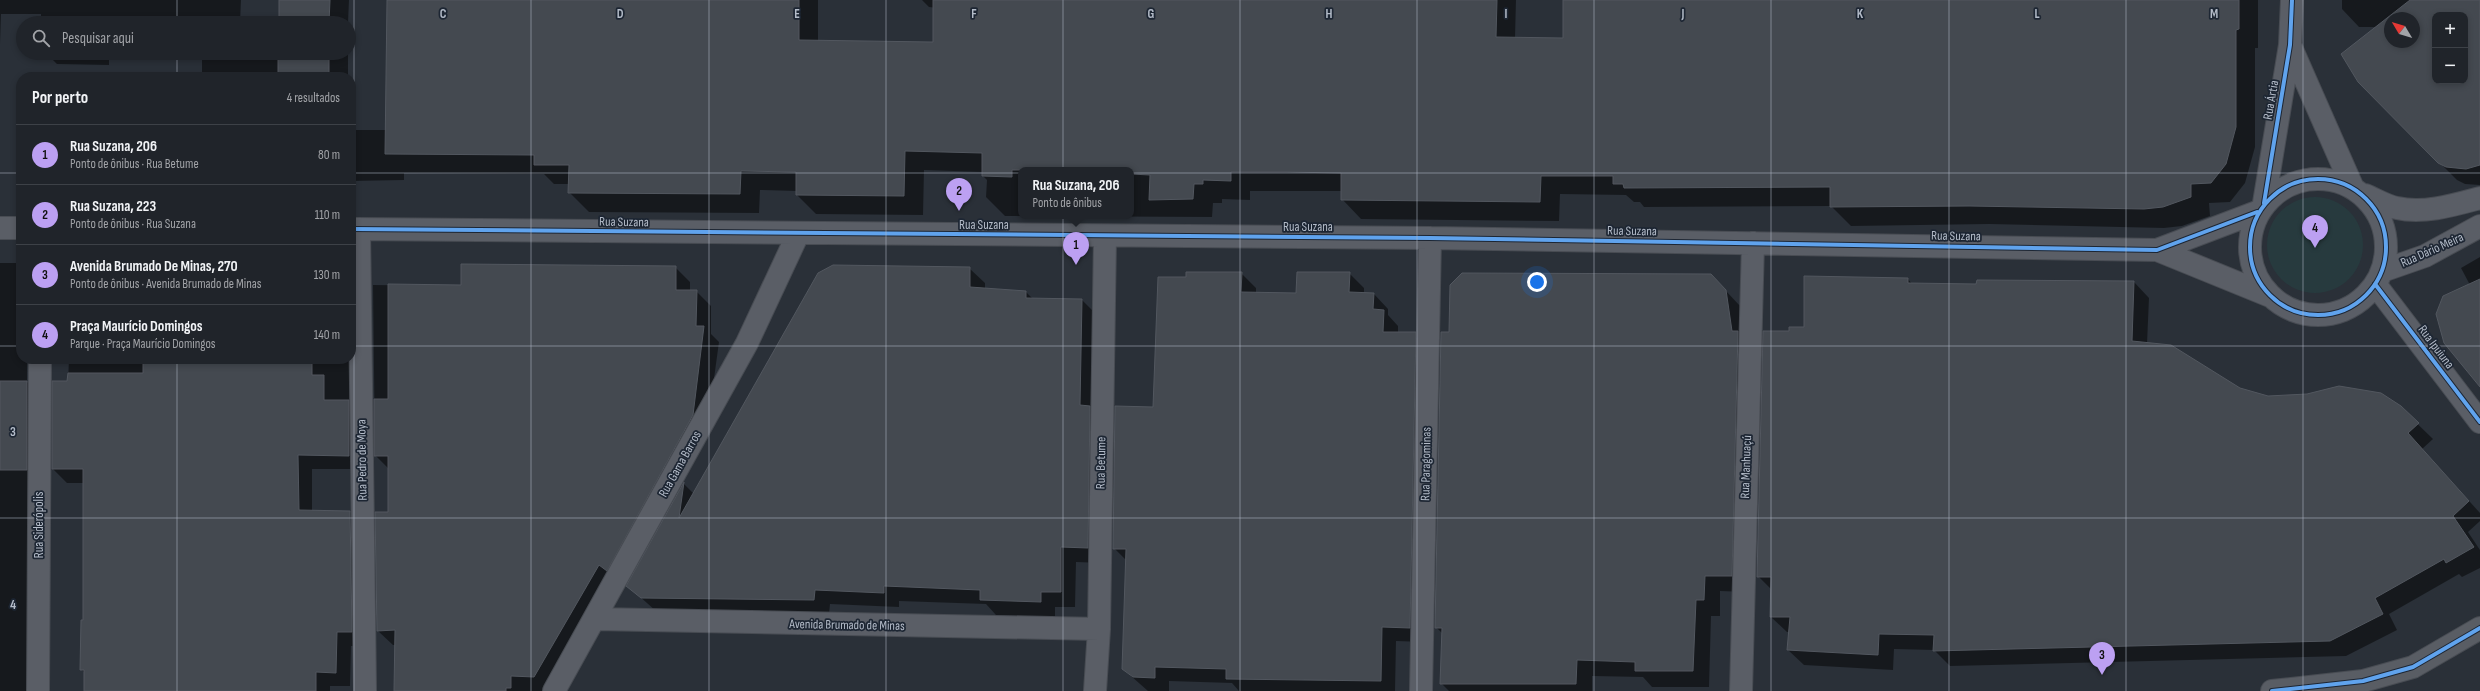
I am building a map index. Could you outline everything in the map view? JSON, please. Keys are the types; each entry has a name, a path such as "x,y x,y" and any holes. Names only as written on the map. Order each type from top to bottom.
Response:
{"main road":[{"path":"2272,691 2364,681 2413,667 2480,628"}],"street":[{"name":"Rua Ártia","path":"2260,208 2290,45 2292,0"},
{"name":"Rua Ártia","path":"2290,45 2358,191"},
{"path":"2358,191 2377,211 2385,230 2387,250 2379,277 2358,302 2337,312 2313,315 2290,310 2270,296 2256,278 2249,256 2250,234 2260,208 2283,190 2305,182 2329,181 2358,191 2397,208 2419,210 2441,208 2480,198"},
{"name":"Rua Suzana","path":"2157,250 2260,208"},
{"name":"Rua Dário Meira","path":"2379,277 2424,256 2480,226"},
{"path":"0,228 16,228"},
{"name":"Rua Suzana","path":"356,229 798,234 1430,238 2157,250 2270,296"},
{"name":"Rua Gama Barros","path":"554,691 747,343 798,234"},
{"name":"Rua Betume","path":"1095,691 1099,629 1105,236"},
{"name":"Rua Paragominas","path":"1421,691 1430,238"},
{"name":"Rua Manhuaçú","path":"1741,691 1753,243"},
{"name":"Rua Pedro de Moya","path":"356,275 365,691"},
{"name":"Rua Ipuiuna","path":"2379,277 2480,422"},
{"name":"Rua Siderópolis","path":"38,691 40,364"},
{"name":"Avenida Brumado de Minas","path":"595,619 1099,629"}],"green space":[{"path":"2315,197 2333,201 2342,205 2349,211 2355,218 2359,227 2363,245 2359,263 2355,272 2349,279 2342,285 2333,289 2315,293 2297,289 2288,285 2281,279 2275,272 2271,263 2267,245 2271,227 2275,218 2281,211 2288,205 2297,201"}],"building":[{"path":"279,0 330,0 329,16 279,16"},
{"path":"387,0 799,0 799,40 933,42 933,0 1497,0 1496,37 1563,38 1563,0 2239,0 2239,29 2236,30 2236,127 2226,164 2211,183 2191,184 2191,197 2163,207 2144,209 1969,206 1830,207 1830,187 1624,188 1623,184 1613,184 1613,176 1541,176 1540,202 1341,200 1341,173 1287,172 1231,172 1231,181 1203,180 1203,184 1194,184 1193,199 1149,200 1150,175 1134,174 1134,167 1018,167 1018,170 1012,170 1012,177 982,176 982,153 905,151 904,196 796,195 796,172 741,171 740,194 568,193 569,165 534,165 534,155 385,154"},
{"path":"2410,0 2480,0 2480,165 2466,169 2446,167 2438,163 2358,82 2341,54 2384,20 2384,48 2420,48 2420,12 2395,12"},
{"path":"278,60 329,60 329,72 278,72"},
{"path":"461,264 676,266 676,290 697,290 696,326 704,326 693,415 607,571 599,565 534,677 511,676 511,688 506,688 506,691 394,691 395,630 377,631 375,512 388,512 388,456 374,456 374,399 388,399 388,284 461,285"},
{"path":"833,265 970,267 970,287 1026,291 1026,298 1082,299 1080,405 1090,406 1088,548 1061,547 1061,592 1041,592 1041,602 980,600 980,590 884,586 884,593 815,590 814,600 641,598 626,586 684,482 679,518 818,273"},
{"path":"1186,272 1242,272 1241,292 1296,293 1297,272 1350,272 1349,292 1374,293 1373,309 1384,310 1383,332 1416,332 1410,628 1382,627 1381,681 1226,679 1226,669 1155,667 1155,678 1133,677 1122,669 1126,549 1113,549 1115,406 1153,407 1158,277 1186,277"},
{"path":"1462,273 1711,274 1726,290 1732,331 1738,331 1732,576 1705,576 1704,600 1696,600 1693,671 1635,671 1635,662 1577,660 1576,684 1440,684 1442,628 1435,628 1441,332 1449,332 1450,285"},
{"path":"1804,276 1908,278 1908,283 1976,284 1977,280 2134,281 2132,341 2171,345 2240,388 2268,396 2307,394 2339,386 2381,393 2401,406 2419,423 2408,433 2469,501 2453,516 2474,547 2446,563 2444,559 2375,598 2383,614 2330,641 1933,651 1934,635 1879,634 1878,655 1787,650 1790,617 1770,617 1771,577 1757,577 1763,331 1789,331 1789,327 1804,327"},
{"path":"2480,279 2480,387 2444,343 2436,314 2443,296"},
{"path":"143,364 312,364 312,375 324,375 324,400 349,400 349,456 298,455 299,510 350,511 352,632 337,632 336,673 316,672 316,691 84,691 84,670 80,670 81,620 83,620 83,469 52,469 52,381 67,381 68,373 143,373"},
{"path":"0,381 27,381 27,470 0,470"}],"cycle path":[{"path":"2264,203 2290,45 2292,0"},
{"path":"2311,179 2325,179 2344,184 2356,190 2371,204 2381,221 2385,234 2386,247 2385,260 2381,273 2375,285 2361,300 2356,304 2338,312 2325,315 2311,315 2292,310 2280,304 2265,290 2261,285 2253,267 2250,254 2250,240 2255,221 2261,209 2275,194 2280,190 2298,182 2311,179"},
{"path":"356,229 1430,238 2157,250 2257,212"},
{"path":"2375,284 2480,422"},
{"path":"2272,691 2363,681 2413,667 2480,628"}],"place":[{"name":"Rua Suzana, 223","path":"959,211"},
{"name":"Praça Maurício Domingos","path":"2315,248"},
{"name":"Rua Suzana, 206","path":"1076,265"},
{"name":"Avenida Brumado De Minas, 270","path":"2102,675"}]}
